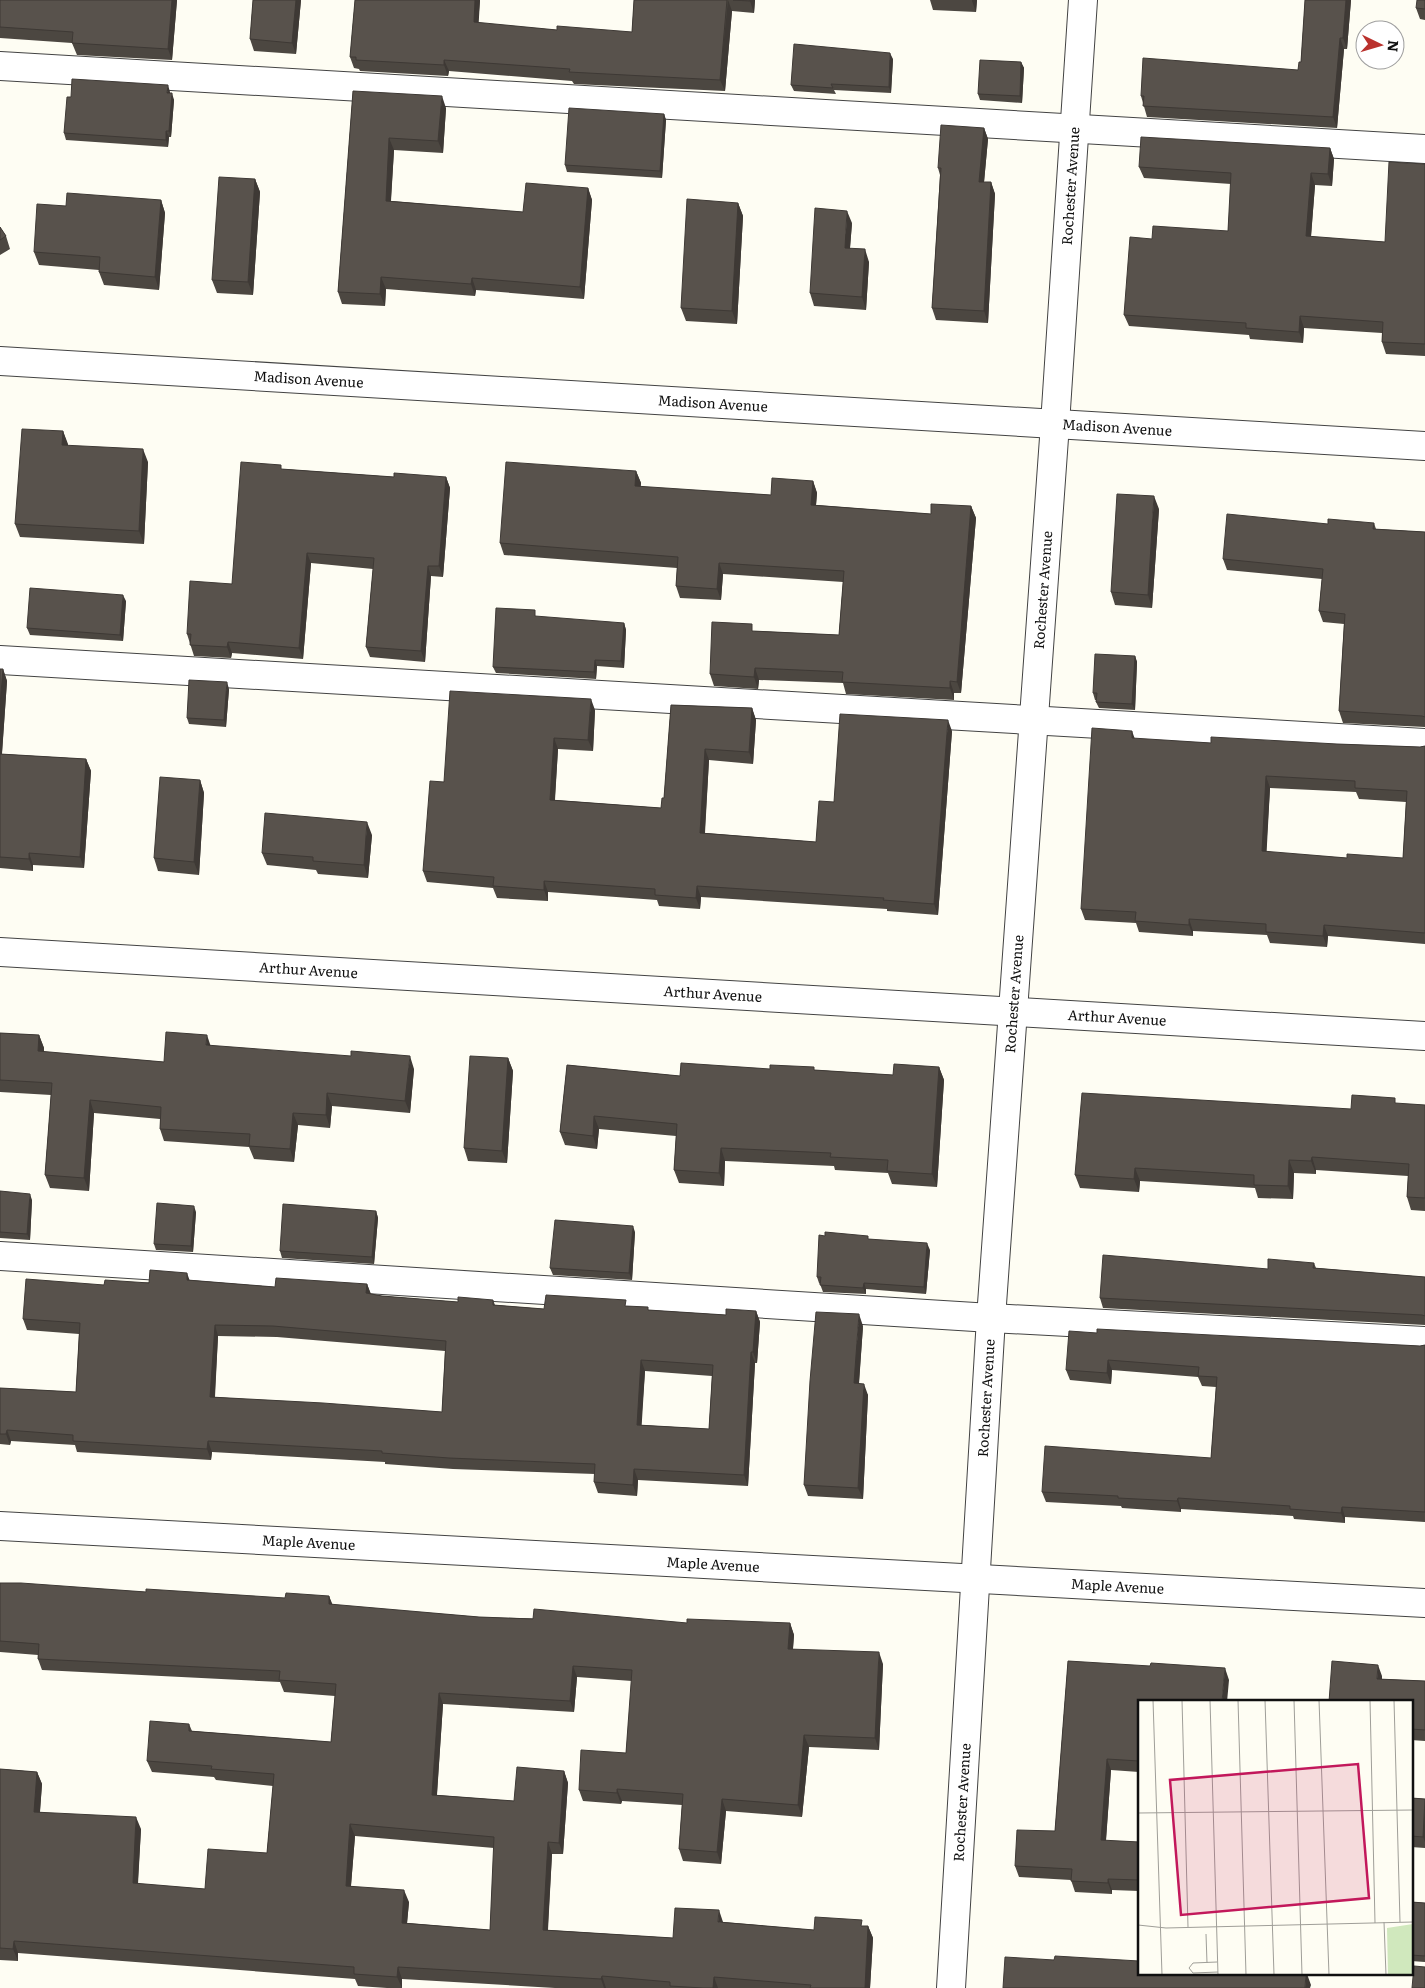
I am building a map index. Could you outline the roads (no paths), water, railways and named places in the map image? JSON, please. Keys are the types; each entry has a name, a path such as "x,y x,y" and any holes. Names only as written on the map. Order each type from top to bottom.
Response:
{"street":[{"name":"Rochester Avenue","path":"951,1988 991,1318 1056,424 1083,0"},
{"path":"0,66 1425,149"},
{"name":"Madison Avenue","path":"0,361 1425,446"},
{"path":"0,660 1425,742"},
{"name":"Arthur Avenue","path":"0,952 1425,1036"},
{"path":"0,1256 991,1318 1425,1341"},
{"name":"Maple Avenue","path":"0,1526 977,1577 1425,1603"}]}
